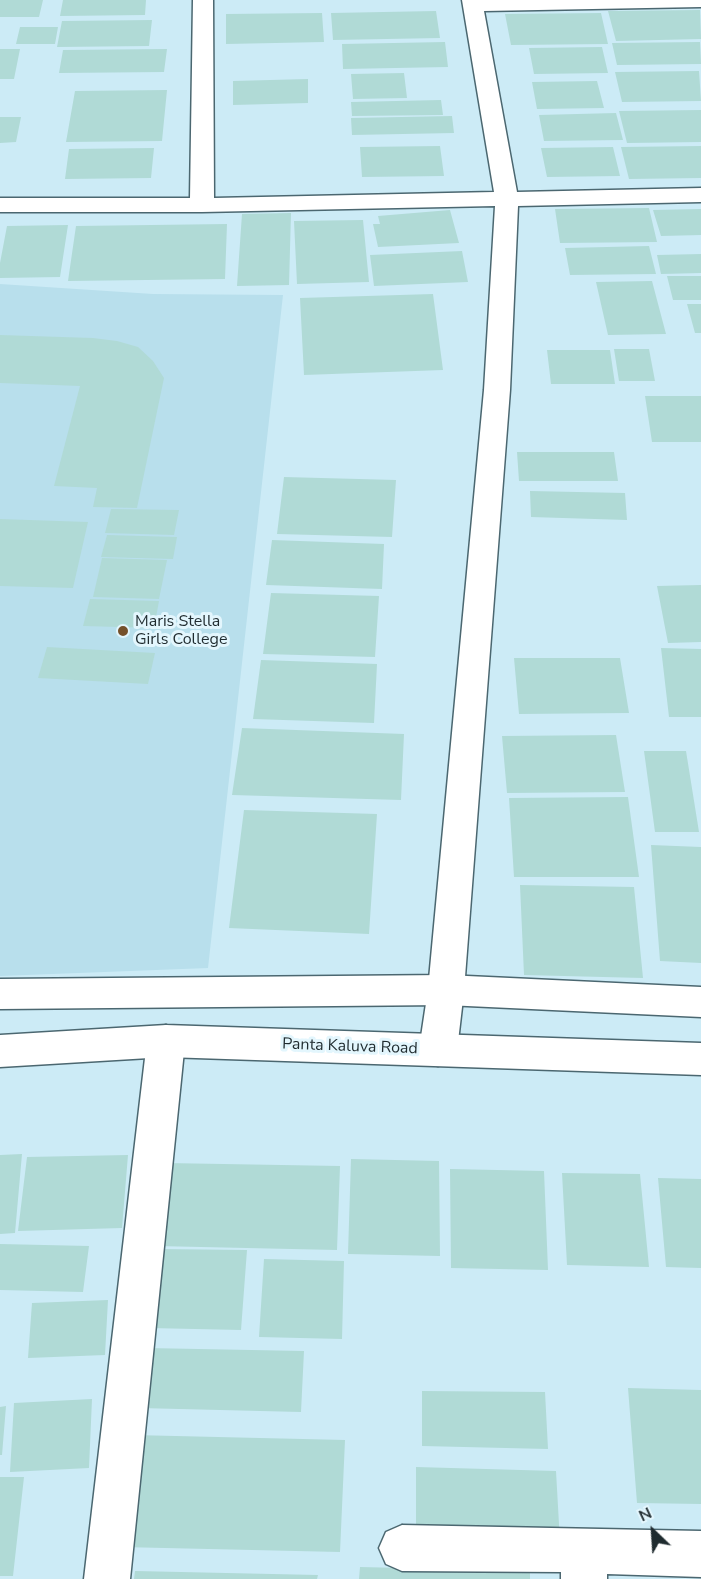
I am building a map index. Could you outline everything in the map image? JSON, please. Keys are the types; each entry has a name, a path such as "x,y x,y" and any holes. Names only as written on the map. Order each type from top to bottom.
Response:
{"street":[{"path":"202,205 203,0"},
{"path":"438,1050 446,990 497,390 507,199 472,3 701,1"},
{"path":"0,205 202,205 701,195"},
{"path":"0,994 446,990 701,1002"},
{"path":"107,1579 166,1041"},
{"name":"Panta Kaluva Road","path":"0,1051 166,1041 701,1059"},
{"path":"402,1548 583,1564 701,1554"}],"shaded area":[{"name":"Maris Stella Girls College","path":"0,284 153,294 283,295 208,968 0,976"}],"building":[{"path":"0,0 43,0 39,17 0,17"},
{"path":"63,0 146,0 145,15 60,16"},
{"path":"700,10 701,39 616,41 608,11"},
{"path":"436,11 440,38 333,40 331,13"},
{"path":"322,13 324,42 226,44 226,14"},
{"path":"601,13 608,44 511,45 505,14"},
{"path":"152,20 149,46 57,47 62,21"},
{"path":"20,27 58,27 55,44 16,44"},
{"path":"445,42 448,67 343,69 342,44"},
{"path":"700,42 701,64 617,65 612,43"},
{"path":"602,47 608,73 534,74 529,48"},
{"path":"0,49 20,49 14,79 0,79"},
{"path":"167,49 164,72 59,73 63,50"},
{"path":"699,71 701,101 622,102 615,72"},
{"path":"404,73 407,98 353,99 351,74"},
{"path":"308,79 308,103 233,105 233,81"},
{"path":"597,81 604,108 537,109 532,82"},
{"path":"167,90 162,141 66,142 75,91"},
{"path":"441,100 443,115 352,116 351,102"},
{"path":"701,110 701,142 627,143 619,111"},
{"path":"616,113 623,140 544,141 539,115"},
{"path":"452,116 454,133 352,135 351,118"},
{"path":"0,117 21,117 16,142 0,143"},
{"path":"440,146 444,176 362,177 360,147"},
{"path":"701,146 701,178 629,179 621,147"},
{"path":"613,147 620,176 547,177 541,148"},
{"path":"154,148 151,178 65,179 69,149"},
{"path":"649,208 657,242 560,243 555,209"},
{"path":"701,209 701,235 661,236 653,210"},
{"path":"450,210 459,243 378,247 373,224 380,224 378,216"},
{"path":"291,213 289,285 237,286 242,214"},
{"path":"363,220 369,282 297,284 294,221"},
{"path":"227,224 225,279 68,281 76,226"},
{"path":"68,225 60,277 0,278 0,263 7,226"},
{"path":"649,246 656,274 570,275 565,248"},
{"path":"462,251 468,282 374,286 370,255"},
{"path":"701,254 701,273 661,274 657,255"},
{"path":"667,276 701,276 701,300 673,300"},
{"path":"652,281 666,334 608,335 596,282"},
{"path":"433,294 443,370 304,375 300,298"},
{"path":"687,304 701,304 701,333 695,333"},
{"path":"0,335 117,341 138,347 153,361 164,378 137,508 93,507 97,488 54,486 80,386 0,383"},
{"path":"614,349 649,349 655,381 619,381"},
{"path":"547,350 610,350 615,384 551,384"},
{"path":"645,396 701,396 701,442 652,442"},
{"path":"517,452 614,452 618,481 519,481"},
{"path":"284,477 396,480 392,537 277,534"},
{"path":"530,491 625,493 627,520 531,517"},
{"path":"111,509 179,510 174,535 105,533"},
{"path":"0,519 88,522 73,588 0,586"},
{"path":"107,535 177,537 173,559 101,557"},
{"path":"272,540 384,544 382,589 266,585"},
{"path":"102,558 167,560 159,599 93,597"},
{"path":"701,585 701,642 668,643 657,586"},
{"path":"271,593 379,596 375,657 263,654"},
{"path":"90,599 159,601 154,628 83,626"},
{"path":"47,647 155,653 148,684 38,678"},
{"path":"661,648 701,649 701,717 669,717"},
{"path":"514,658 620,658 629,713 519,714"},
{"path":"261,660 377,664 374,723 253,719"},
{"path":"242,728 404,734 401,800 232,795"},
{"path":"616,735 625,792 507,793 502,736"},
{"path":"644,751 686,751 699,832 655,832"},
{"path":"628,797 639,877 514,877 509,798"},
{"path":"244,810 377,814 369,934 229,928"},
{"path":"651,845 701,847 701,963 660,961"},
{"path":"520,885 634,887 643,978 524,975"},
{"path":"22,1154 15,1233 0,1234 0,1155"},
{"path":"128,1155 122,1228 18,1231 27,1157"},
{"path":"351,1159 439,1161 440,1256 348,1254"},
{"path":"165,1163 340,1166 337,1250 156,1246"},
{"path":"450,1169 544,1171 548,1270 451,1268"},
{"path":"562,1173 640,1174 649,1267 567,1265"},
{"path":"658,1178 701,1179 701,1268 666,1267"},
{"path":"0,1244 89,1246 83,1292 0,1290"},
{"path":"157,1249 247,1250 241,1330 149,1328"},
{"path":"264,1259 344,1261 342,1339 259,1337"},
{"path":"108,1300 105,1355 28,1358 32,1303"},
{"path":"146,1348 304,1351 301,1412 139,1408"},
{"path":"628,1388 701,1390 701,1504 637,1503"},
{"path":"422,1391 545,1392 548,1449 422,1446"},
{"path":"92,1399 89,1468 10,1472 14,1403"},
{"path":"6,1406 2,1455 0,1455 0,1407"},
{"path":"133,1435 345,1440 340,1552 121,1547"},
{"path":"416,1467 556,1471 560,1542 416,1539"},
{"path":"0,1477 24,1477 13,1576 0,1576"},
{"path":"360,1567 530,1571 530,1579 359,1579"},
{"path":"135,1571 318,1575 317,1579 134,1579"}],"place":[{"name":"Maris Stella Girls College","path":"123,631"}]}
